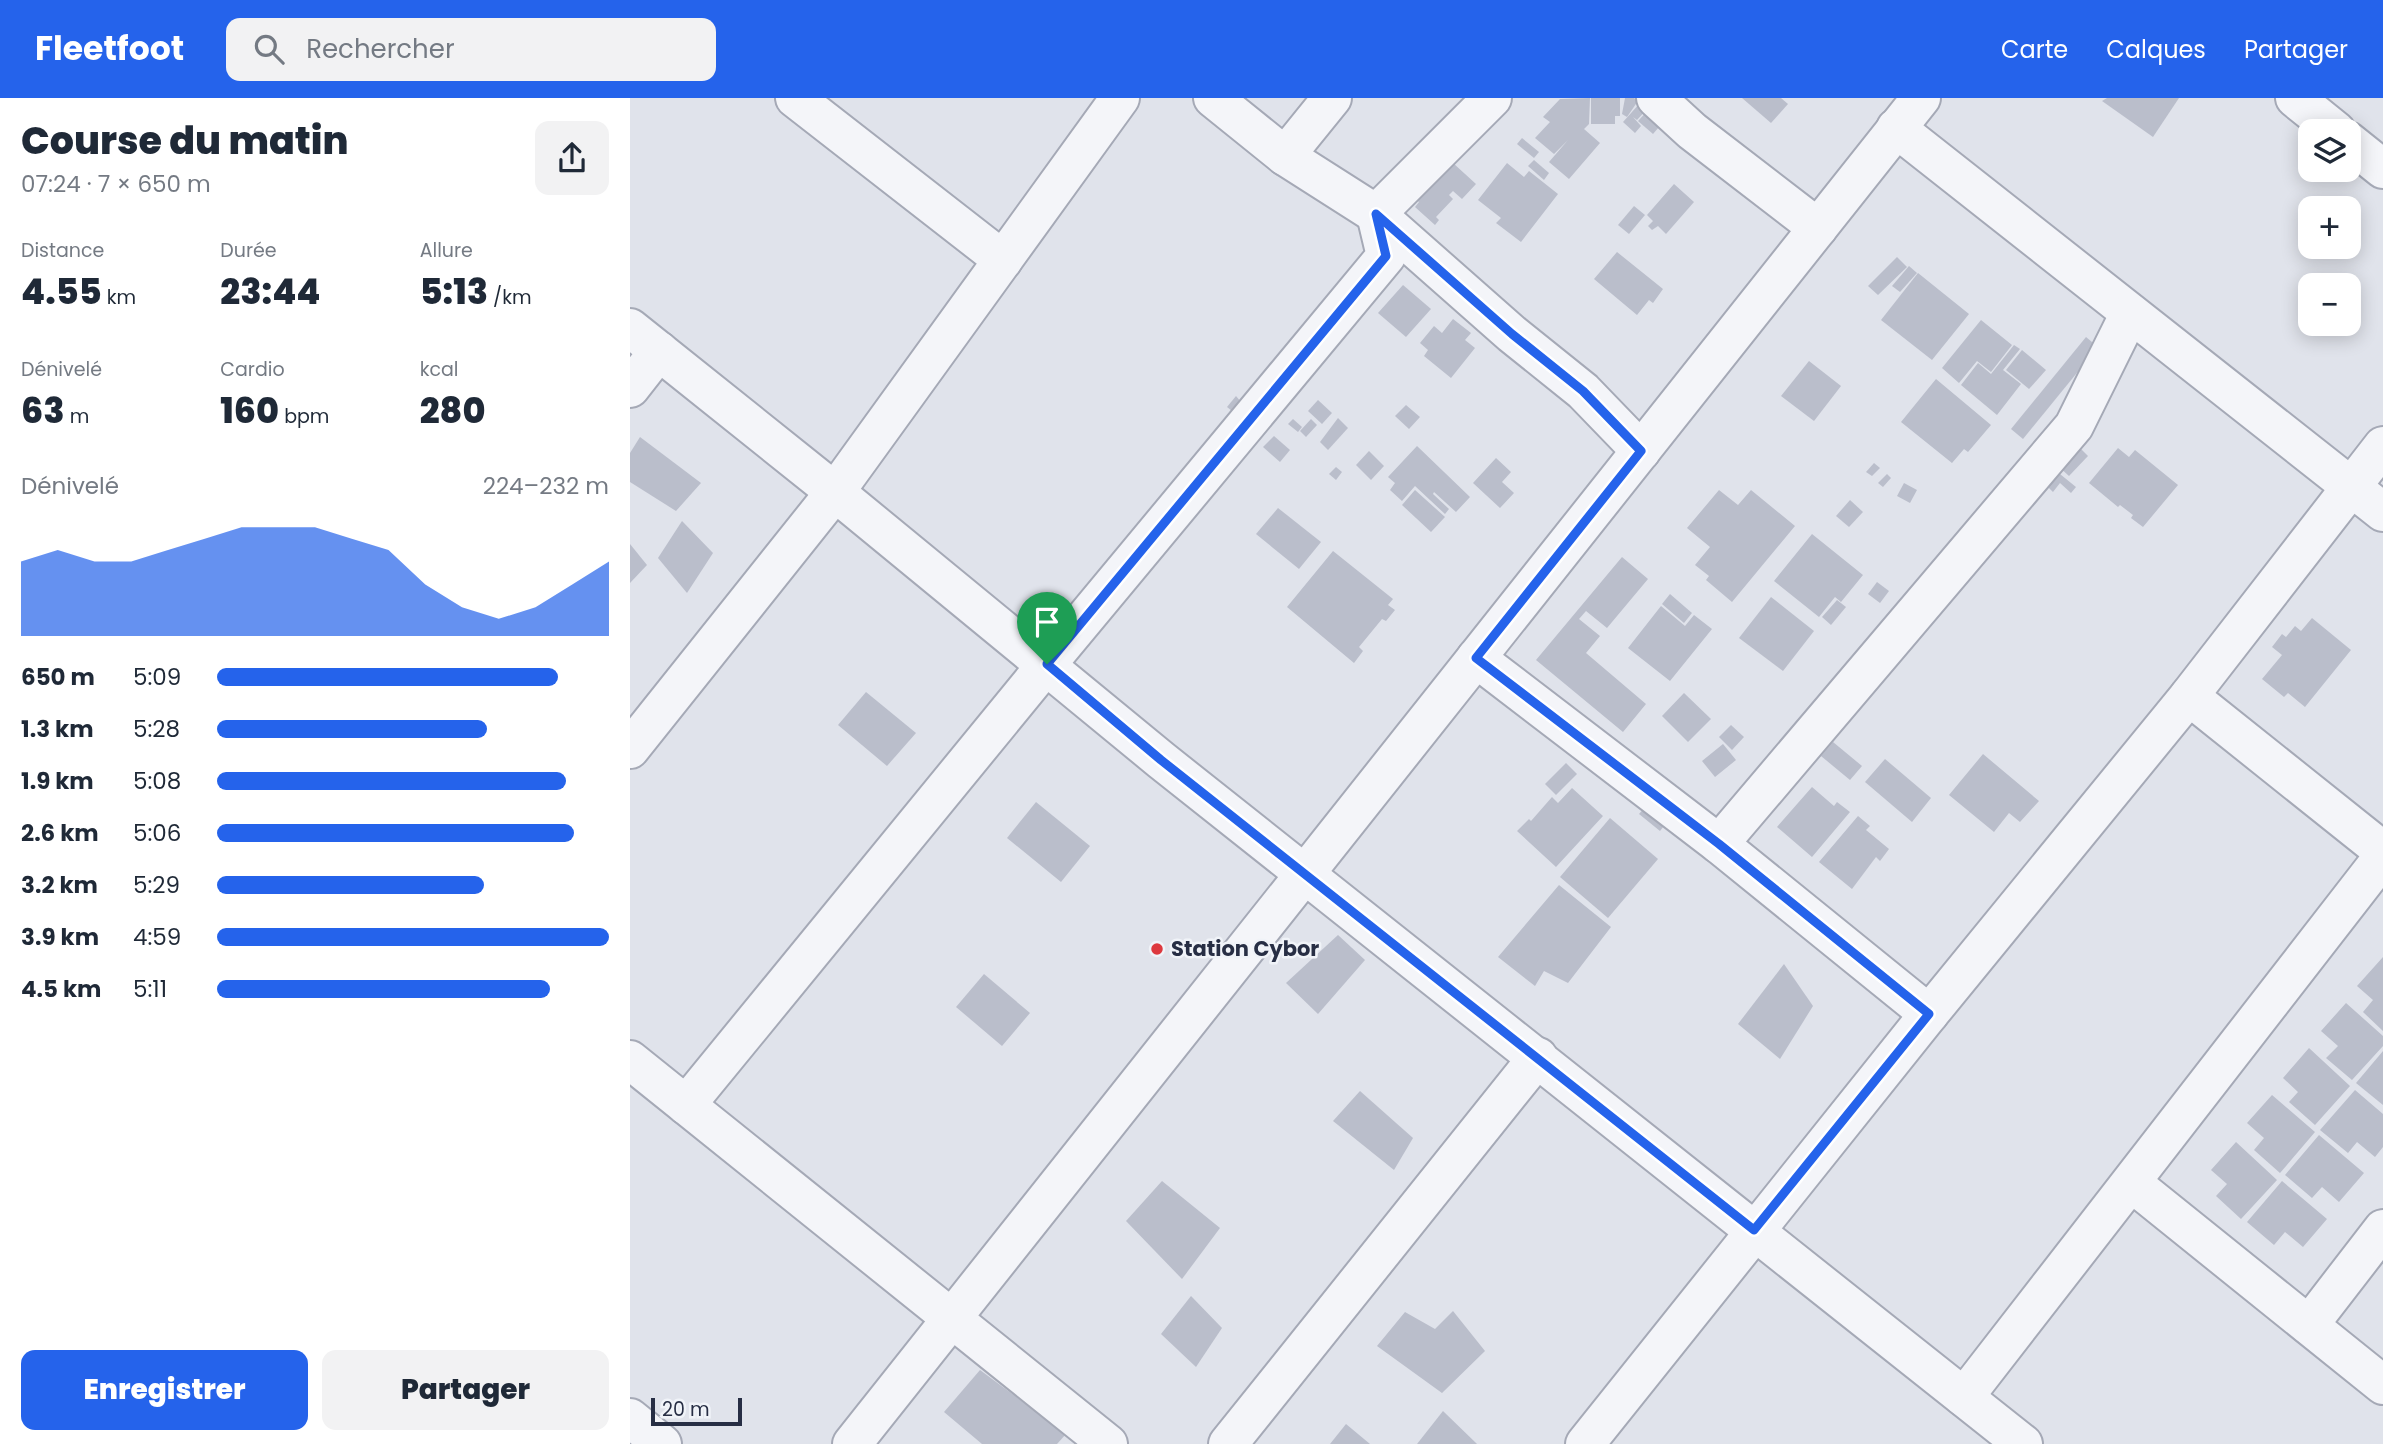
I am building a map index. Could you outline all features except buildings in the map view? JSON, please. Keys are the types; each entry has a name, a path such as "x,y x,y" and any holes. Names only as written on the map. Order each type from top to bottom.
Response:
{"street":[{"path":"795,98 1003,260"},
{"path":"630,748 835,492 1120,98"},
{"path":"1213,98 1285,156 1376,214 1512,334 1583,391 1641,451"},
{"path":"1285,156 1332,98"},
{"path":"1376,214 1492,98"},
{"path":"1656,98 1692,131 1818,228"},
{"path":"852,1444 1921,98"},
{"path":"2304,101 2323,119"},
{"path":"1896,128 2383,512"},
{"path":"2361,151 2383,169"},
{"path":"685,1105 1386,256 1376,214"},
{"path":"1719,844 2074,426 2130,313"},
{"path":"630,388 644,340 1047,664 1161,760 2022,1444"},
{"path":"1585,1444 1754,1230 2189,696 2383,446"},
{"path":"1476,658 1719,844 1929,1014"},
{"path":"2189,696 2383,851"},
{"path":"1964,1397 2383,857"},
{"path":"1228,1444 1538,1058"},
{"path":"630,1060 1108,1444"},
{"path":"2132,1183 2383,1385"},
{"path":"2309,1325 2383,1229"},
{"path":"630,1418 662,1444"}],"place":[{"name":"Station Cybor","path":"1157,949"}],"route":[{"path":"1376,214 1512,334 1583,391 1641,451 1476,658 1719,844 1929,1014 1754,1230 1161,760 1047,664 1386,256 1376,214"}]}
